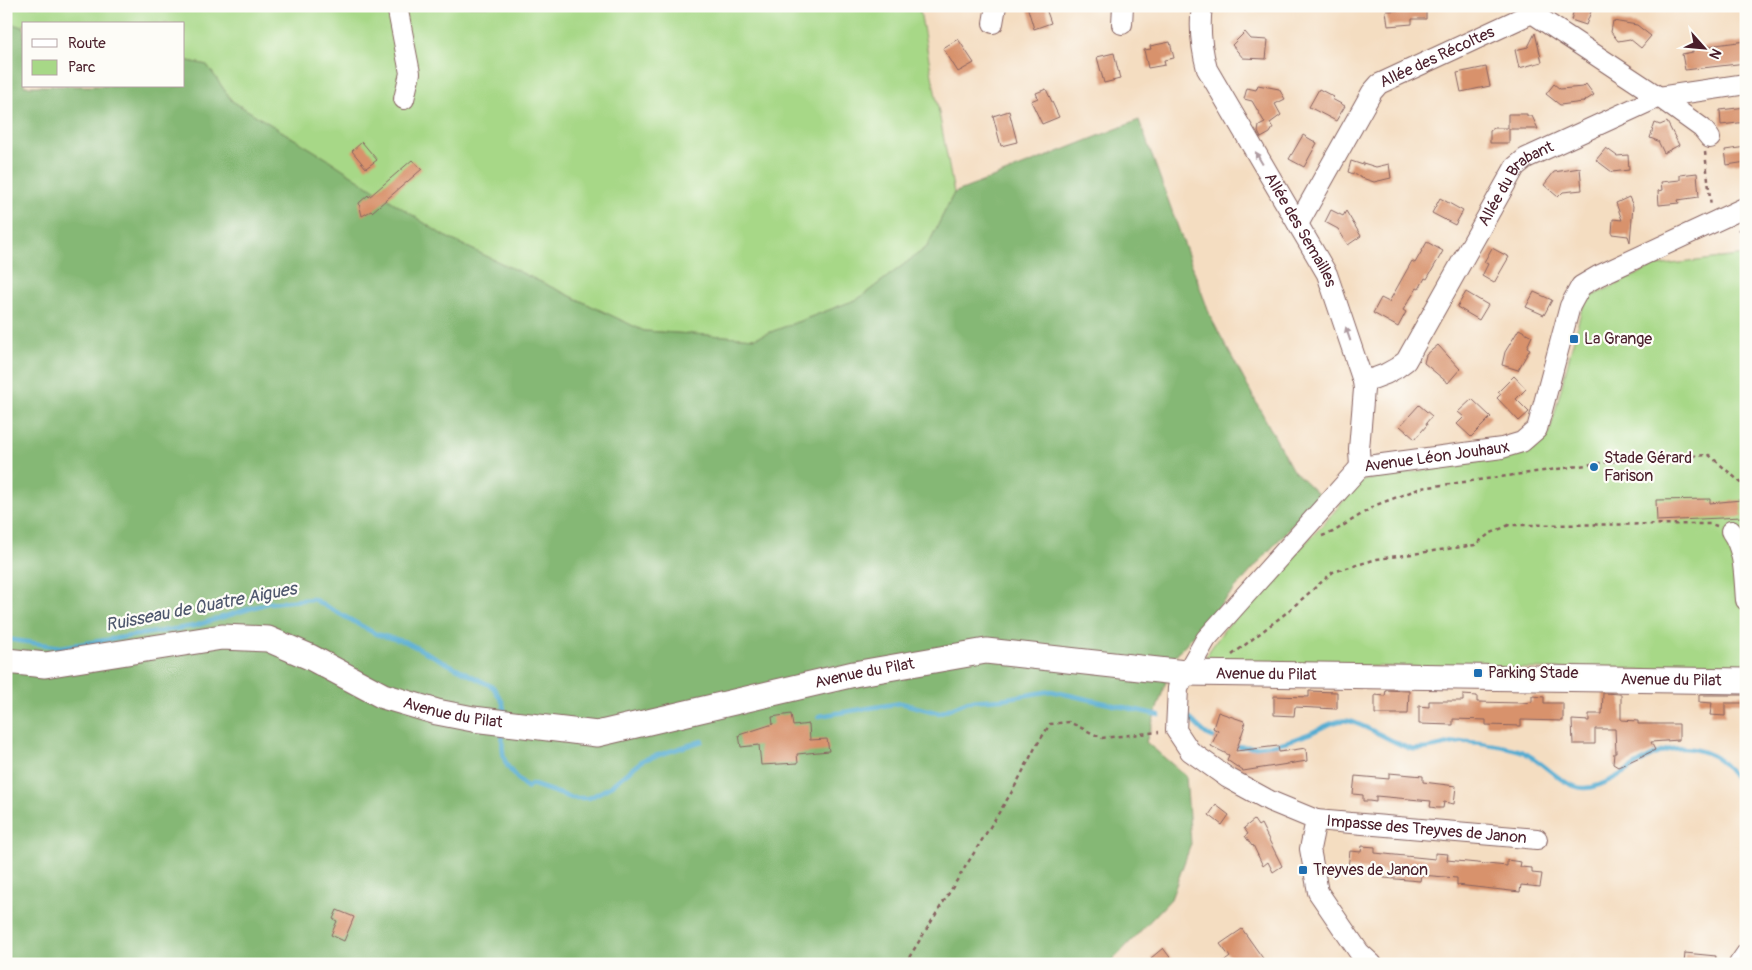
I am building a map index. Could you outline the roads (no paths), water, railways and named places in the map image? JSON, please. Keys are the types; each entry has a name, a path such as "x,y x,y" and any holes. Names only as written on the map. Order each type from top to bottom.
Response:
{"main road":[{"name":"Avenue du Pilat","path":"6,661 45,665 222,637 268,639 310,657 383,696 437,712 474,720 597,734 854,674 986,651 1185,673 1746,681"}],"street":[{"path":"397,6 410,73 404,99"},
{"name":"Allée des Semailles","path":"1202,6 1201,46 1207,69 1327,274 1363,380 1363,406 1358,449 1360,467"},
{"name":"Allée des Récoltes","path":"1298,224 1372,92 1379,84 1526,10 1659,97 1702,128 1710,138"},
{"name":"Allée du Brabant","path":"1363,380 1386,374 1395,370 1406,361 1515,167 1526,158 1659,97 1746,84"},
{"name":"Avenue Léon Jouhaux","path":"1176,730 1178,688 1206,639 1360,467 1502,448 1522,442 1537,429 1570,306 1582,286 1598,276 1746,208"},
{"path":"1731,531 1737,540 1742,559 1746,600"},
{"name":"Impasse des Treyves de Janon","path":"1176,730 1190,751 1228,778 1270,802 1316,820 1537,839"},
{"path":"1316,820 1310,849 1318,892 1359,952 1372,964"},
{"path":"1739,964 1746,954"}],"waterway":[{"name":"Ruisseau de Quatre Aigues","path":"6,639 61,647 194,626 268,603 313,599 376,634 406,642 493,687 503,703 505,716"},
{"name":"Ruisseau de Quatre Aigues","path":"819,716 901,703 939,713 968,701 1002,699 1051,691 1159,715"},
{"name":"Ruisseau de Quatre Aigues","path":"1188,717 1206,734 1219,740"},
{"name":"Ruisseau de Quatre Aigues","path":"1233,745 1250,747 1277,744 1295,739 1332,723 1349,721 1411,749 1423,749 1466,742 1517,750 1530,756 1560,779 1576,787 1588,788 1597,786 1651,756 1674,749 1686,748 1699,750 1718,759 1746,786"},
{"name":"Ruisseau de Quatre Aigues","path":"503,731 502,741 506,763 509,769 527,788 531,784 572,798 589,798 608,788 643,760 702,741"}],"place":[{"name":"La Grange","path":"1574,339"},
{"name":"Stade Gérard Farison","path":"1594,467"},
{"name":"Parking Stade","path":"1478,673"},
{"name":"Treyves de Janon","path":"1303,870"}]}
